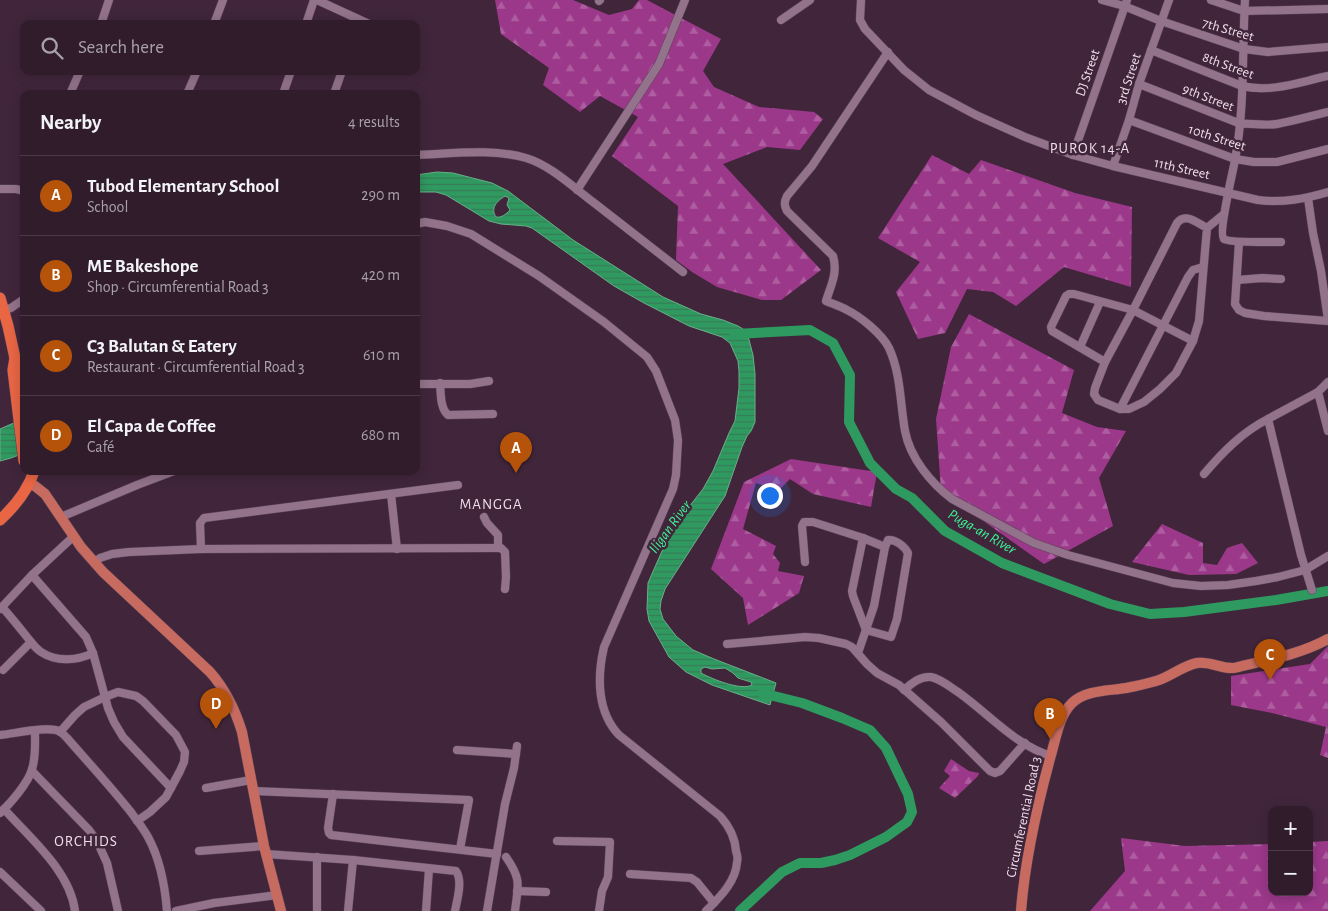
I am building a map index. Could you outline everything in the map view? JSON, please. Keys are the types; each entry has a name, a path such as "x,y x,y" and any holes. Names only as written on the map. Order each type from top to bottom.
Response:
{"highway":[{"path":"0,298 15,358 20,367"},
{"path":"15,358 12,370 20,430"},
{"path":"26,475 29,483"},
{"path":"0,520 18,501 32,475"}],"main road":[{"path":"29,483 45,494 94,563 112,582 210,672 227,694 237,715 243,739 265,850 281,911"},
{"name":"Circumferential Road 3","path":"1021,911 1022,887 1051,756 1064,713 1072,703 1090,694 1157,681 1196,663 1205,662 1226,668 1234,668 1287,656 1308,649 1328,639"}],"street":[{"path":"102,20 109,0"},
{"path":"216,20 223,0"},
{"path":"308,20 315,0 360,20"},
{"path":"578,190 659,64 685,0"},
{"path":"781,20 810,0"},
{"name":"11th Street","path":"862,0 860,20 865,28 904,70 929,90 976,115 1025,137 1073,155 1113,166 1258,200 1281,202 1308,198 1328,192"},
{"name":"7th Street","path":"1102,0 1126,3 1161,21 1244,49 1268,52 1328,47"},
{"name":"3rd Street","path":"1113,166 1168,0"},
{"path":"1211,0 1244,11 1328,9 1323,0"},
{"path":"1244,0 1241,124 1224,214 1222,236 1224,239 1239,242 1281,242"},
{"name":"DJ Street","path":"1073,155 1126,3"},
{"name":"8th Street","path":"1151,50 1242,86 1263,89 1274,88 1328,76"},
{"path":"888,52 812,166 787,196 784,206 786,211 833,256 836,266 835,274 826,301 848,310 874,329 888,347 898,374 906,433 911,449 931,480 942,492 952,499 1034,543 1068,555 1173,583 1201,586 1228,585 1278,577 1305,570 1328,556"},
{"path":"72,90 78,75"},
{"path":"189,90 195,75"},
{"path":"284,90 289,75"},
{"path":"335,90 341,75"},
{"name":"9th Street","path":"1140,84 1241,124 1277,124 1328,112"},
{"name":"10th Street","path":"1129,120 1235,159 1254,162 1277,162 1328,149"},
{"path":"420,155 479,152 527,158 545,166 682,272"},
{"path":"0,189 20,190"},
{"path":"1239,242 1235,304 1240,310 1245,313 1264,316 1328,321 1321,271 1312,233 1308,198"},
{"path":"1207,228 1188,218 1180,220 1105,362 1095,388 1094,394 1098,400 1120,410 1129,409 1144,402 1176,374 1192,341 1199,321 1207,228 1224,214"},
{"path":"420,223 425,222 447,226 471,234 539,276 604,322 639,350 656,371 675,420 678,440 676,476 673,489 604,647 600,672 601,695 608,720 619,735 720,816 728,825 736,843 738,862 734,876 726,889 706,911"},
{"path":"1120,410 1192,270 1203,267"},
{"path":"1322,280 1328,273"},
{"path":"1237,280 1281,279"},
{"path":"1105,362 1052,331 1066,296 1069,294 1134,310 1192,341"},
{"path":"4,310 20,302"},
{"path":"1080,347 1100,302"},
{"path":"420,384 470,384 489,381"},
{"path":"1204,474 1242,435 1254,426 1318,392 1328,382"},
{"path":"440,383 443,409 448,415 493,414"},
{"path":"1318,392 1328,431"},
{"path":"1268,420 1305,570 1312,590"},
{"path":"61,518 163,475"},
{"path":"201,549 200,523 204,518 458,485"},
{"path":"391,494 397,549"},
{"path":"484,517 498,535 498,548"},
{"path":"805,562 802,526 804,522 813,522 885,547"},
{"path":"74,536 32,575 1,608 31,642 48,656 72,659 93,654"},
{"path":"862,538 852,591 866,630"},
{"path":"858,653 874,606 885,547 888,540 893,540 907,550 908,553 897,619 891,636 866,630"},
{"path":"94,563 100,558 112,554 201,549 502,548 505,552 505,589"},
{"path":"32,575 86,638 93,654 114,722 123,737 171,788"},
{"path":"728,644 805,638 819,638 846,644 852,647 877,673 904,690 941,722 993,772 1000,771 1024,744"},
{"path":"3,670 31,642"},
{"path":"904,690 921,678 937,679 970,700 1024,744 1051,756"},
{"path":"60,732 84,707 118,692 136,696 143,701 176,735 185,752 184,762 166,797 160,804 137,821"},
{"path":"35,730 35,756 32,771 26,782 2,811 58,869 71,893 75,911"},
{"path":"0,736 35,730 51,730 60,732 67,738 118,796 147,835 164,885 167,911"},
{"path":"457,750 517,750 505,804 487,911"},
{"path":"32,771 97,841 107,863 118,911"},
{"path":"206,788 251,780"},
{"path":"253,791 470,800 460,849"},
{"path":"333,794 328,828 330,834 496,854"},
{"path":"557,841 610,842 609,874 602,891 599,911"},
{"path":"200,851 265,850 317,858 456,871 459,886 455,911"},
{"path":"506,857 517,875 518,882 514,911"},
{"path":"317,858 317,911"},
{"path":"348,911 353,860"},
{"path":"426,911 429,869"},
{"path":"0,872 41,911"},
{"path":"630,874 691,878 697,882 714,903"},
{"path":"517,891 546,892"},
{"path":"176,911 214,903 277,895"}],"green space":[{"path":"495,0 573,0 609,15 632,9 639,0 647,0 721,39 703,71 714,87 759,107 814,112 823,119 800,150 767,147 723,164 821,270 781,300 762,300 717,287 676,260 678,206 612,156 638,117 600,96 580,112 543,85 549,68 501,34"},
{"path":"932,155 969,174 981,160 1075,193 1132,207 1131,287 1064,267 1016,306 993,292 967,289 945,333 918,339 896,292 920,262 878,238"},
{"path":"969,314 1074,370 1062,413 1097,427 1126,431 1099,478 1113,526 1044,564 941,491 936,419 951,347"},
{"path":"791,459 877,472 871,507 813,494 790,479 775,494 770,488 756,483 743,529 776,546 773,554 780,563 778,571 804,576 799,593 748,625 743,598 711,569 744,482"},
{"path":"1162,524 1203,543 1203,563 1217,565 1227,548 1242,543 1258,563 1236,574 1189,575 1132,562"},
{"path":"1328,646 1328,758 1320,755 1326,727 1231,705 1231,676 1310,664"},
{"path":"951,759 969,771 979,773 955,798 939,788 950,776 944,771"},
{"path":"1121,838 1185,846 1268,844 1268,896 1313,896 1313,842 1328,841 1328,911 1090,911 1125,871"}],"shaded area":[{"path":"437,172 453,173 492,183 508,191 573,240 663,297 701,314 738,326 748,336 755,374 755,422 742,447 725,496 665,589 660,609 663,619 676,636 693,650 776,683 770,705 712,685 686,672 669,657 649,621 647,609 648,583 662,551 685,512 703,489 735,421 739,371 738,361 730,343 722,337 689,326 614,286 532,228 489,221 446,195 436,192 420,192 420,174","holes":["505,196 509,198 507,205 510,210 502,216 496,217 494,214 495,205","705,667 712,669 725,668 738,678 751,682 752,685 734,685 701,673 701,669"]},
{"path":"16,422 20,438 20,455 0,461 0,429"}],"waterway":[{"name":"Puga-an River","path":"735,334 810,330 833,343 850,375 849,422 870,463 896,489 912,498 945,531 1002,563 1110,604 1150,614 1184,612 1328,591"},
{"name":"Iligan River","path":"740,911 782,872 800,863 821,863 850,855 886,837 907,822 912,812 908,794 886,748 870,730 802,703 762,693"}],"place":[{"name":"Tubod Elementary School","path":"516,473"},
{"name":"C3 Balutan & Eatery","path":"1270,680"},
{"name":"El Capa de Coffee","path":"216,729"},
{"name":"ME Bakeshope","path":"1050,739"}],"district":[{"name":"PUROK 14-A","path":"1090,148"},
{"name":"MANGGA","path":"491,504"},
{"name":"ORCHIDS","path":"86,841"}]}
